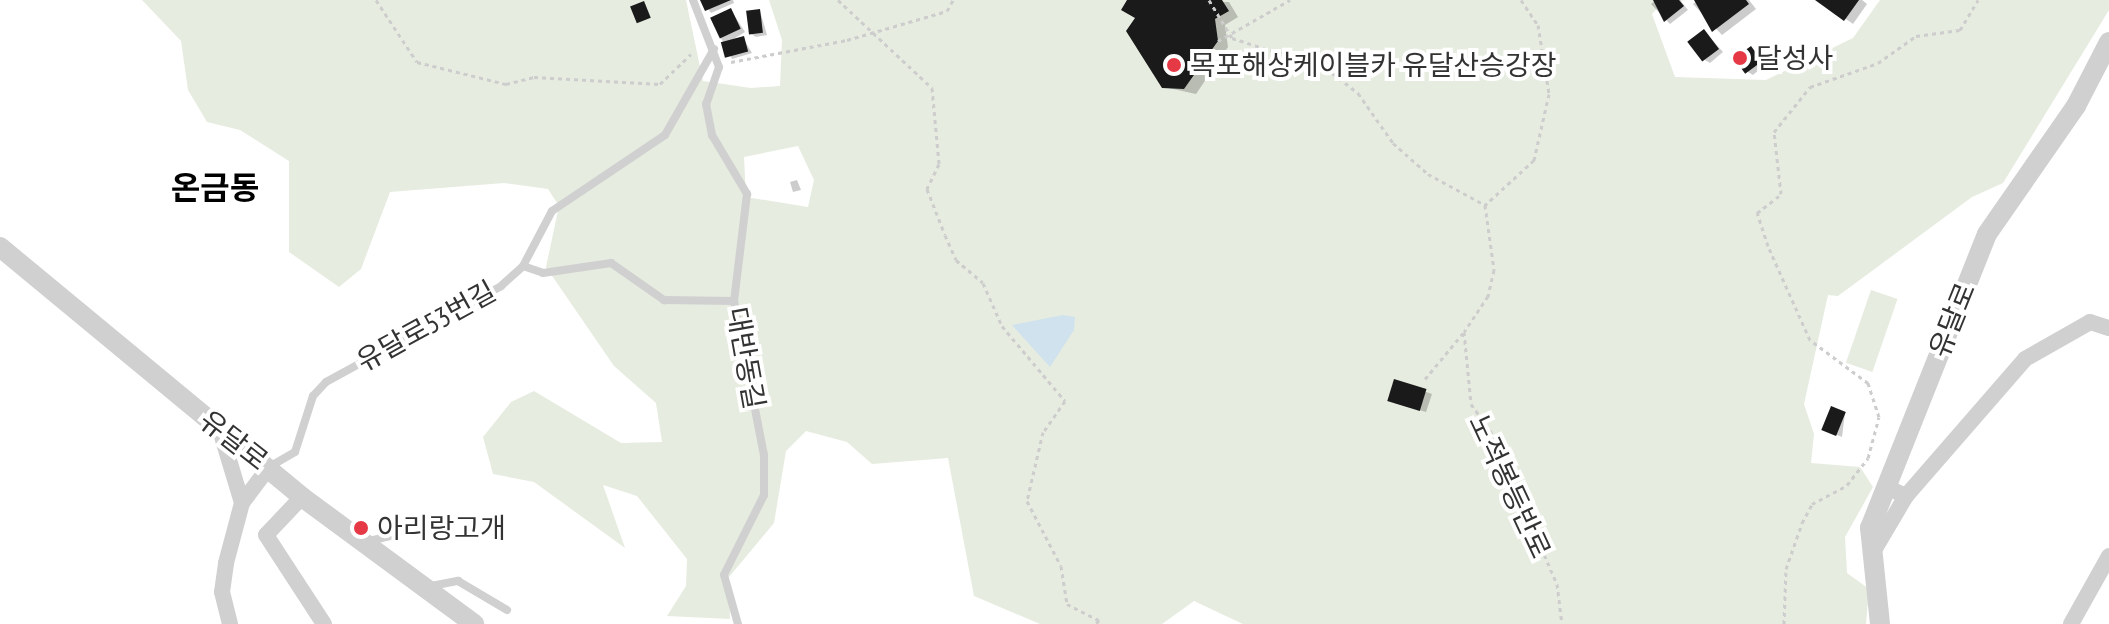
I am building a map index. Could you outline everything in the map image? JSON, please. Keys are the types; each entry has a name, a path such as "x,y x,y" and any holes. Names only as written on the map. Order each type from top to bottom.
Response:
{"street":[{"name":"유달로","path":"1880,624 1870,528 1886,487 1987,234 2076,106 2109,42"},
{"name":"유달로","path":"0,247 302,497 474,624"},
{"path":"1873,552 1906,496 2008,372 2090,322 2109,328"},
{"path":"220,430 242,503"},
{"path":"230,624 222,582 242,503 269,467"},
{"path":"1886,487 1906,496"},
{"path":"302,497 266,535 324,624"},
{"path":"2071,624 2109,556"}],"lane":[{"path":"693,0 719,67"},
{"name":"유달로53번길","path":"269,467 295,452 313,396 326,382 501,286 523,266 552,211 665,135 714,49"},
{"name":"대반동길","path":"719,67 706,104 712,135 747,194 734,301 764,455 764,495 724,575 738,624"},
{"path":"523,266 556,273 611,263 664,300 734,301"},
{"path":"364,542 440,524"},
{"path":"425,588 458,581 507,610"}],"path":[{"path":"376,0 417,62 506,84 534,77 660,84 691,54"},
{"path":"838,0 932,88 939,164 927,189 956,260 983,283 1002,326 1065,401 1043,432 1027,501 1061,566 1067,604 1099,620 1096,624"},
{"path":"719,67 872,32 947,11 953,0"},
{"path":"1209,0 1232,38 1326,68 1358,93 1393,143 1428,174 1485,205"},
{"path":"1218,41 1232,38 1290,0"},
{"path":"1485,205 1534,160 1549,94 1538,25 1521,0"},
{"path":"1784,624 1786,569 1802,523 1812,504 1847,485 1868,458 1879,417 1868,383 1810,340 1768,246 1757,213 1781,194 1774,132 1810,87 1878,63 1916,36 1960,30 1978,0"},
{"path":"1425,379 1464,332 1488,296 1494,270 1485,205"},
{"name":"노적봉등반로","path":"1464,332 1471,404 1490,430 1557,584 1562,624"}],"shaded area":[{"path":"142,0 686,0 703,81 751,88 780,86 782,40 769,0 1687,0 1662,3 1652,14 1675,77 1766,80 1853,38 1880,0 2109,0 2109,10 2003,183 1972,197 1838,296 1828,295 1804,404 1814,434 1811,463 1860,467 1873,487 1845,537 1847,573 1869,589 1866,624 1243,624 1194,601 1162,624 1040,624 974,596 948,458 872,464 847,442 806,431 786,451 774,523 729,577 730,619 667,616 686,586 687,559 637,496 603,485 625,548 534,482 493,474 483,437 511,402 534,391 621,443 662,442 656,403 614,366 546,267 559,206 548,189 504,183 390,192 361,269 339,287 289,252 289,161 240,130 207,122 188,90 181,41","holes":["798,146 814,180 808,207 746,197 744,157"]},
{"path":"1871,290 1897,299 1872,372 1846,363"}],"water":[{"path":"1063,315 1075,317 1074,330 1050,367 1012,325"}],"building":[{"path":"700,0 731,0 705,11"},
{"name":"목포해상케이블카 유달산승강장","path":"1127,0 1222,0 1229,11 1215,19 1218,41 1184,89 1162,88 1126,31 1135,18 1121,10"},
{"path":"1653,0 1679,0 1684,6 1664,22"},
{"path":"1694,0 1746,0 1749,4 1712,32"},
{"path":"1815,0 1859,0 1844,21"},
{"path":"644,1 651,18 637,23 630,7"},
{"path":"731,8 741,29 720,39 710,18"},
{"path":"760,9 763,33 749,35 746,11"},
{"path":"1704,29 1719,49 1702,62 1687,42"},
{"path":"744,36 748,51 725,58 721,42"},
{"path":"1751,46 1762,61 1745,74 1734,58"},
{"path":"1394,379 1427,389 1420,411 1387,401"},
{"path":"1831,406 1846,412 1836,436 1821,430"}],"place":[{"name":"달성사","path":"1740,58"},
{"name":"목포해상케이블카 유달산승강장","path":"1174,65"},
{"name":"아리랑고개","path":"361,528"}],"district":[{"name":"온금동","path":"215,187"}]}
